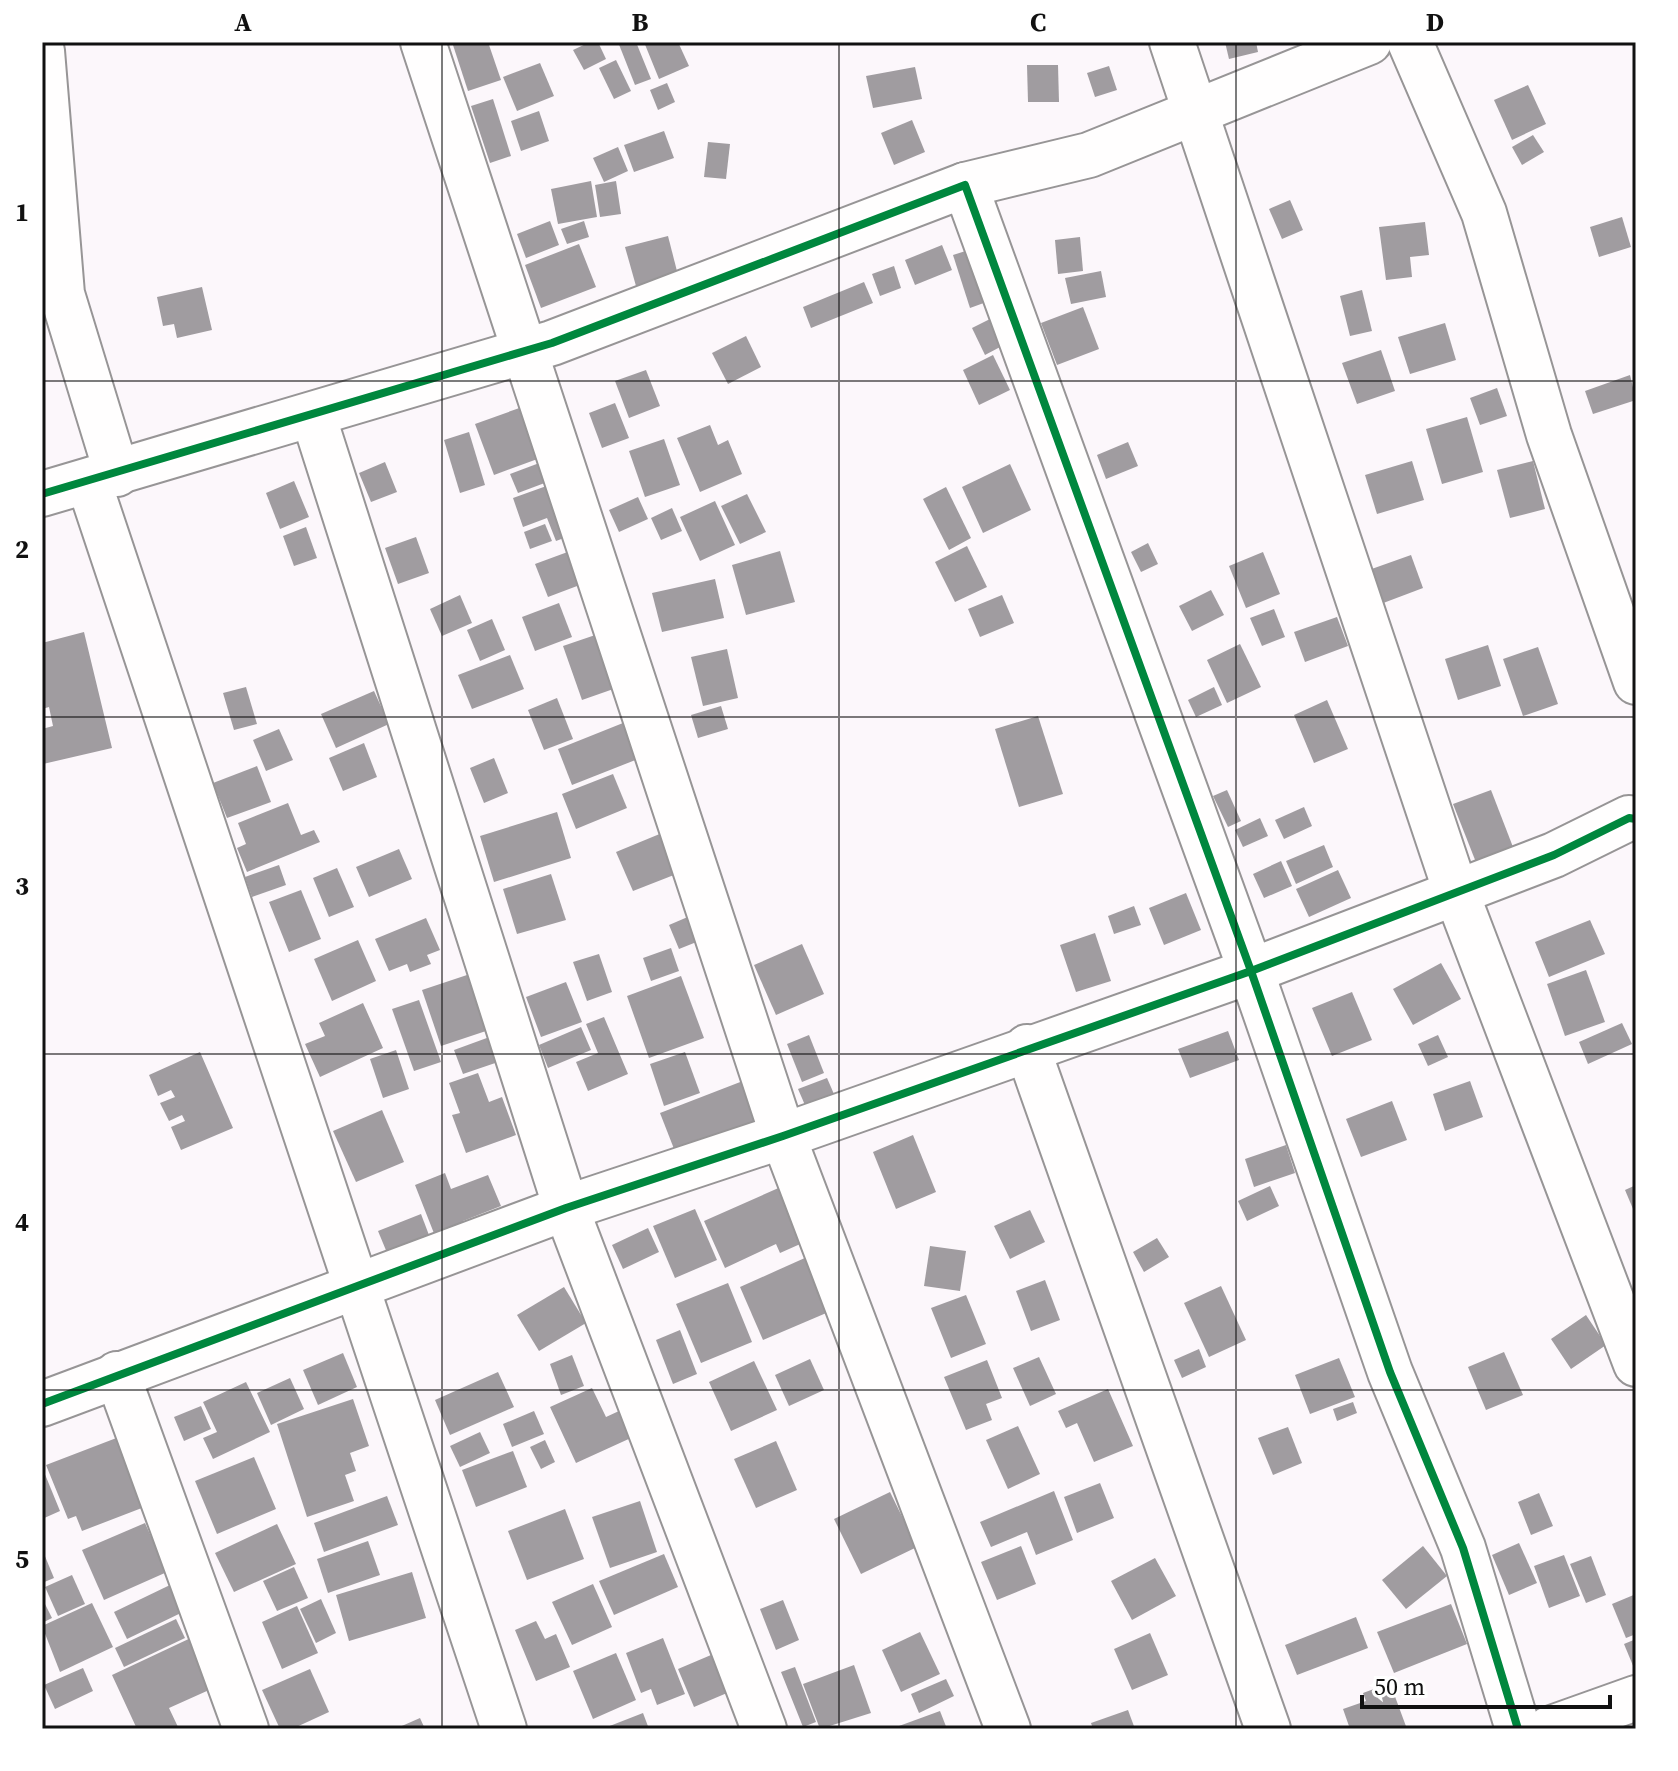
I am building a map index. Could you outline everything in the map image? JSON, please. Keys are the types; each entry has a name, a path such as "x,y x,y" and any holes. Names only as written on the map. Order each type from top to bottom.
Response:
{"street":[{"path":"423,42 783,1136 1008,1729"},
{"path":"1172,42 1456,892 1609,1286 1636,1364"},
{"path":"42,494 525,351 965,185 1089,155 1369,42"},
{"path":"1410,42 1484,213 1549,435 1636,682"},
{"path":"42,51 62,294 103,478 354,1287 504,1729"},
{"path":"965,185 1251,971 1390,1372 1463,1548 1518,1729"},
{"path":"313,415 566,1208 764,1729"},
{"path":"42,1404 566,1208 783,1136 1027,1047 1251,971 1554,855 1629,818 1636,819"},
{"path":"1027,1047 1268,1729"},
{"path":"117,1374 246,1729"},
{"path":"1549,1729 1636,1698"}],"building":[{"path":"452,42 488,42 501,80 468,91"},
{"path":"590,42 598,42 606,59 584,70 573,50"},
{"path":"618,42 636,42 651,79 635,85"},
{"path":"644,42 678,42 689,66 659,79"},
{"path":"1225,42 1256,42 1258,52 1229,59"},
{"path":"616,60 631,91 614,99 599,68"},
{"path":"540,63 554,96 517,111 503,77"},
{"path":"1027,65 1058,65 1059,102 1028,102"},
{"path":"1109,66 1117,90 1095,97 1087,73"},
{"path":"915,67 922,99 873,108 866,76"},
{"path":"667,83 675,102 658,110 650,90"},
{"path":"1528,85 1546,124 1512,140 1494,100"},
{"path":"493,99 511,156 490,163 471,106"},
{"path":"539,111 549,141 521,151 511,121"},
{"path":"912,120 925,152 894,165 881,133"},
{"path":"664,131 674,158 634,172 624,145"},
{"path":"1533,135 1544,152 1522,165 1512,147"},
{"path":"708,142 730,144 726,179 704,177"},
{"path":"618,147 628,171 604,182 593,158"},
{"path":"591,181 597,217 558,224 551,189"},
{"path":"616,181 621,214 600,217 595,185"},
{"path":"1290,200 1303,230 1282,239 1269,209"},
{"path":"1622,217 1631,247 1599,257 1590,227"},
{"path":"550,221 559,245 526,258 517,234"},
{"path":"584,221 589,237 567,244 561,229"},
{"path":"1425,222 1429,255 1410,257 1412,277 1386,280 1379,227"},
{"path":"668,236 678,275 636,286 625,247"},
{"path":"1080,237 1083,271 1058,274 1055,240"},
{"path":"579,244 596,287 541,308 525,265"},
{"path":"942,245 952,270 915,285 905,260"},
{"path":"975,248 992,300 970,308 953,255"},
{"path":"894,266 901,288 880,296 872,274"},
{"path":"1101,271 1106,297 1071,304 1065,278"},
{"path":"864,282 873,303 811,328 803,307"},
{"path":"202,287 212,330 177,338 174,324 163,326 157,297"},
{"path":"1362,290 1372,331 1350,336 1340,296"},
{"path":"1083,307 1099,349 1057,365 1041,323"},
{"path":"990,319 1002,346 985,355 972,328"},
{"path":"1445,323 1456,360 1410,374 1398,337"},
{"path":"746,336 761,367 728,384 712,353"},
{"path":"1381,350 1395,391 1357,404 1342,363"},
{"path":"993,355 1010,390 979,405 963,370"},
{"path":"646,370 660,406 629,418 615,381"},
{"path":"1630,375 1636,400 1593,414 1585,391"},
{"path":"1497,388 1507,416 1480,425 1470,398"},
{"path":"615,403 629,438 602,448 589,413"},
{"path":"525,406 543,457 494,475 475,424"},
{"path":"1467,417 1483,472 1442,484 1426,429"},
{"path":"710,425 718,445 728,440 742,474 700,492 677,438"},
{"path":"469,432 485,485 460,493 444,440"},
{"path":"664,439 680,485 645,497 629,451"},
{"path":"1128,442 1138,466 1106,479 1097,455"},
{"path":"1412,461 1424,500 1377,514 1365,475"},
{"path":"1533,461 1545,509 1510,518 1497,470"},
{"path":"385,462 397,492 371,502 359,473"},
{"path":"542,462 550,481 518,493 510,474"},
{"path":"1010,464 1031,510 983,533 962,487"},
{"path":"294,481 309,517 280,529 266,493"},
{"path":"552,484 572,535 556,541 547,518 523,527 513,498"},
{"path":"946,487 971,538 949,550 923,499"},
{"path":"747,494 766,532 740,544 721,506"},
{"path":"638,497 648,519 619,532 609,510"},
{"path":"715,501 735,545 700,561 680,517"},
{"path":"672,508 682,531 661,540 651,518"},
{"path":"545,524 552,541 530,549 524,532"},
{"path":"306,527 317,558 294,566 283,536"},
{"path":"416,537 429,573 398,584 385,548"},
{"path":"1148,543 1158,564 1141,572 1131,552"},
{"path":"967,546 987,587 955,602 935,562"},
{"path":"573,550 585,583 548,597 535,564"},
{"path":"780,551 795,602 746,615 732,565"},
{"path":"1263,552 1280,594 1246,608 1229,566"},
{"path":"1411,555 1423,588 1378,605 1366,571"},
{"path":"715,579 724,618 662,632 652,593"},
{"path":"1211,590 1224,615 1192,631 1179,606"},
{"path":"460,595 472,623 442,636 430,609"},
{"path":"1002,595 1014,623 980,637 968,609"},
{"path":"559,603 572,637 535,651 522,617"},
{"path":"1274,609 1285,637 1262,646 1250,618"},
{"path":"1337,617 1348,646 1305,662 1294,632"},
{"path":"492,619 505,650 480,661 467,630"},
{"path":"84,632 112,748 43,764 42,729 53,726 49,707 42,709 42,643"},
{"path":"604,632 622,686 582,700 563,646"},
{"path":"1240,644 1261,687 1227,703 1207,660"},
{"path":"1488,645 1501,686 1458,700 1445,659"},
{"path":"1538,647 1558,704 1523,716 1503,659"},
{"path":"727,649 738,698 703,706 691,657"},
{"path":"510,655 524,689 472,709 458,675"},
{"path":"246,687 257,724 234,730 223,693"},
{"path":"1214,687 1222,705 1196,717 1188,700"},
{"path":"374,691 389,724 336,748 321,714"},
{"path":"557,698 573,739 544,750 528,710"},
{"path":"1327,700 1348,749 1314,763 1294,715"},
{"path":"721,706 728,729 698,738 691,715"},
{"path":"1038,716 1063,794 1019,807 995,729"},
{"path":"628,721 643,757 572,785 558,749"},
{"path":"279,729 293,760 266,771 253,740"},
{"path":"364,743 377,777 343,791 329,758"},
{"path":"494,758 508,793 484,803 470,768"},
{"path":"257,766 271,802 227,818 213,783"},
{"path":"613,774 627,808 576,829 562,794"},
{"path":"1227,790 1241,821 1228,827 1213,796"},
{"path":"1491,790 1518,860 1481,875 1453,804"},
{"path":"288,803 301,835 314,830 320,842 247,872 237,848 246,844 238,823"},
{"path":"1304,807 1312,826 1284,839 1275,820"},
{"path":"557,812 571,858 494,882 480,836"},
{"path":"1260,818 1268,836 1243,847 1235,830"},
{"path":"662,833 679,873 633,891 616,852"},
{"path":"1324,845 1333,867 1296,884 1286,861"},
{"path":"399,849 412,879 369,897 356,867"},
{"path":"1281,861 1292,886 1264,898 1253,874"},
{"path":"279,865 286,885 252,897 245,877"},
{"path":"337,868 354,907 329,917 313,878"},
{"path":"1338,870 1351,898 1309,917 1296,889"},
{"path":"551,874 566,920 517,934 503,889"},
{"path":"301,890 321,939 289,952 269,902"},
{"path":"1186,893 1201,930 1164,945 1149,908"},
{"path":"1134,906 1141,925 1114,934 1108,916"},
{"path":"690,916 699,941 679,949 669,925"},
{"path":"426,918 440,950 427,955 431,964 410,972 407,964 389,971 375,939"},
{"path":"1590,920 1605,954 1549,977 1535,942"},
{"path":"1095,933 1111,981 1076,992 1060,945"},
{"path":"358,940 376,981 332,1001 314,959"},
{"path":"802,944 824,994 776,1015 754,965"},
{"path":"671,948 679,971 651,981 643,958"},
{"path":"599,954 612,992 587,1001 573,962"},
{"path":"1441,963 1461,999 1413,1025 1393,989"},
{"path":"1586,970 1605,1022 1565,1036 1547,984"},
{"path":"470,974 489,1030 441,1046 422,990"},
{"path":"681,976 704,1038 649,1058 627,996"},
{"path":"566,982 582,1022 541,1037 526,997"},
{"path":"1352,992 1372,1040 1332,1056 1312,1008"},
{"path":"419,1000 441,1062 414,1071 392,1009"},
{"path":"363,1003 383,1048 320,1077 305,1044 325,1036 319,1023"},
{"path":"604,1017 628,1074 588,1091 576,1062 598,1053 586,1024"},
{"path":"1622,1023 1632,1044 1588,1064 1579,1042"},
{"path":"581,1027 591,1050 548,1068 539,1045"},
{"path":"1228,1031 1239,1060 1190,1078 1178,1049"},
{"path":"495,1035 504,1060 463,1074 454,1050"},
{"path":"809,1035 824,1073 802,1082 787,1044"},
{"path":"1438,1035 1448,1057 1428,1066 1418,1044"},
{"path":"396,1050 409,1089 383,1098 370,1059"},
{"path":"200,1052 233,1128 181,1150 171,1127 185,1121 182,1115 169,1121 160,1103 175,1097 171,1090 158,1096 149,1075"},
{"path":"685,1052 700,1093 664,1106 650,1064"},
{"path":"478,1073 489,1102 502,1097 516,1135 466,1153 452,1115 460,1113 449,1083"},
{"path":"827,1078 837,1101 808,1112 798,1089"},
{"path":"748,1079 764,1120 676,1154 660,1113"},
{"path":"1470,1081 1483,1117 1445,1131 1433,1094"},
{"path":"1392,1101 1407,1140 1361,1157 1346,1119"},
{"path":"382,1110 404,1162 356,1182 333,1131"},
{"path":"913,1135 936,1192 896,1209 873,1152"},
{"path":"1286,1145 1295,1173 1254,1187 1245,1159"},
{"path":"445,1173 451,1189 488,1175 501,1206 463,1221 466,1230 437,1241 415,1185"},
{"path":"1636,1185 1636,1216 1625,1190"},
{"path":"783,1186 807,1241 780,1253 776,1244 725,1268 704,1221"},
{"path":"1270,1186 1279,1206 1247,1221 1238,1201"},
{"path":"695,1209 717,1260 675,1278 653,1226"},
{"path":"1030,1210 1045,1242 1010,1259 994,1226"},
{"path":"421,1214 432,1243 390,1260 378,1231"},
{"path":"648,1228 659,1252 623,1269 612,1245"},
{"path":"1157,1238 1169,1257 1144,1272 1133,1252"},
{"path":"930,1246 966,1251 960,1291 924,1286"},
{"path":"807,1257 831,1311 763,1340 740,1287"},
{"path":"1045,1280 1060,1320 1031,1331 1016,1291"},
{"path":"728,1283 752,1342 701,1363 676,1304"},
{"path":"1221,1286 1246,1340 1209,1357 1184,1303"},
{"path":"564,1287 586,1323 539,1351 517,1315"},
{"path":"966,1295 986,1344 951,1358 931,1308"},
{"path":"1586,1315 1606,1345 1571,1369 1551,1339"},
{"path":"680,1330 697,1374 673,1384 656,1340"},
{"path":"1199,1349 1206,1367 1182,1378 1174,1360"},
{"path":"1504,1352 1523,1395 1486,1410 1468,1367"},
{"path":"343,1353 357,1387 318,1405 303,1370"},
{"path":"572,1355 584,1386 561,1395 550,1364"},
{"path":"1039,1357 1056,1394 1030,1406 1013,1368"},
{"path":"1339,1358 1355,1397 1310,1414 1295,1375"},
{"path":"810,1359 824,1390 789,1406 775,1375"},
{"path":"987,1360 1002,1398 986,1404 992,1420 966,1430 944,1377"},
{"path":"754,1361 777,1410 731,1431 709,1382"},
{"path":"498,1372 514,1407 450,1435 435,1400"},
{"path":"290,1378 304,1409 271,1425 257,1393"},
{"path":"246,1382 270,1432 213,1459 203,1438 217,1432 203,1402"},
{"path":"592,1388 606,1417 632,1405 644,1432 576,1463 550,1407"},
{"path":"1108,1389 1133,1446 1094,1462 1077,1423 1066,1428 1058,1411"},
{"path":"353,1399 369,1446 350,1453 356,1471 345,1475 354,1501 307,1517 277,1424"},
{"path":"1353,1402 1357,1413 1337,1421 1333,1409"},
{"path":"201,1406 211,1429 184,1441 174,1417"},
{"path":"534,1411 544,1434 512,1447 503,1424"},
{"path":"1018,1426 1040,1474 1008,1489 986,1440"},
{"path":"1288,1427 1302,1463 1273,1475 1258,1438"},
{"path":"480,1432 490,1453 460,1467 450,1446"},
{"path":"119,1437 147,1506 82,1531 76,1516 68,1519 46,1465"},
{"path":"545,1440 555,1462 541,1469 530,1447"},
{"path":"776,1441 797,1490 756,1508 734,1459"},
{"path":"513,1451 527,1487 476,1507 462,1470"},
{"path":"254,1457 276,1509 217,1534 195,1481"},
{"path":"42,1467 60,1511 42,1519"},
{"path":"1100,1483 1114,1518 1077,1533 1064,1497"},
{"path":"1054,1491 1073,1540 1036,1555 1027,1532 991,1547 980,1522"},
{"path":"890,1492 917,1547 861,1574 834,1519"},
{"path":"1539,1493 1553,1526 1531,1535 1518,1502"},
{"path":"387,1496 398,1525 324,1552 314,1523"},
{"path":"640,1501 657,1552 610,1568 592,1517"},
{"path":"565,1509 584,1559 527,1580 508,1531"},
{"path":"145,1523 167,1572 104,1600 82,1550"},
{"path":"277,1524 296,1564 234,1592 215,1553"},
{"path":"368,1541 380,1575 328,1593 317,1559"},
{"path":"1519,1543 1537,1583 1509,1595 1492,1555"},
{"path":"1021,1546 1036,1584 997,1600 981,1562"},
{"path":"1423,1546 1447,1576 1406,1609 1382,1580"},
{"path":"42,1549 54,1578 42,1583"},
{"path":"664,1554 678,1587 614,1615 599,1581"},
{"path":"1564,1555 1580,1596 1549,1608 1534,1566"},
{"path":"1591,1556 1606,1595 1586,1603 1570,1564"},
{"path":"1155,1558 1176,1596 1132,1620 1111,1581"},
{"path":"294,1567 308,1598 277,1611 263,1581"},
{"path":"412,1572 426,1618 349,1641 336,1595"},
{"path":"72,1575 85,1604 58,1616 45,1587"},
{"path":"593,1584 612,1627 572,1645 552,1602"},
{"path":"170,1585 183,1612 127,1639 114,1612"},
{"path":"1636,1594 1636,1634 1626,1638 1612,1604"},
{"path":"42,1598 52,1618 42,1623"},
{"path":"321,1599 336,1633 316,1643 300,1609"},
{"path":"783,1600 799,1640 776,1650 760,1609"},
{"path":"92,1603 113,1647 60,1672 42,1626"},
{"path":"1451,1604 1467,1644 1394,1673 1377,1632"},
{"path":"297,1606 318,1653 282,1669 262,1622"},
{"path":"1356,1617 1368,1648 1297,1675 1285,1645"},
{"path":"176,1619 185,1638 124,1667 115,1648"},
{"path":"536,1621 545,1639 556,1634 570,1667 536,1681 515,1630"},
{"path":"920,1632 940,1674 901,1692 882,1650"},
{"path":"1150,1633 1168,1675 1132,1690 1114,1649"},
{"path":"195,1636 218,1686 169,1708 178,1727 137,1729 112,1675"},
{"path":"663,1638 685,1694 657,1705 651,1689 641,1693 626,1653"},
{"path":"1636,1639 1636,1673 1624,1644"},
{"path":"616,1653 636,1700 593,1719 573,1671"},
{"path":"711,1655 727,1693 694,1707 678,1669"},
{"path":"854,1665 871,1713 820,1729 803,1684"},
{"path":"795,1667 816,1722 803,1727 781,1672"},
{"path":"83,1668 93,1691 55,1709 44,1685"},
{"path":"310,1669 329,1712 292,1729 280,1729 262,1690"},
{"path":"946,1679 954,1696 919,1713 911,1694"},
{"path":"1390,1683 1407,1729 1350,1729 1343,1709 1366,1701 1363,1693"},
{"path":"1128,1710 1135,1729 1093,1729 1091,1723"},
{"path":"940,1711 947,1729 900,1729 899,1726"},
{"path":"643,1713 649,1729 602,1729"},
{"path":"420,1718 425,1729 395,1729"}],"cycle path":[{"path":"42,494 552,343 965,185 1251,971 1554,855 1629,818 1636,819"},
{"path":"42,1404 566,1208 783,1136 1251,971 1390,1372 1463,1548 1518,1729"}]}
